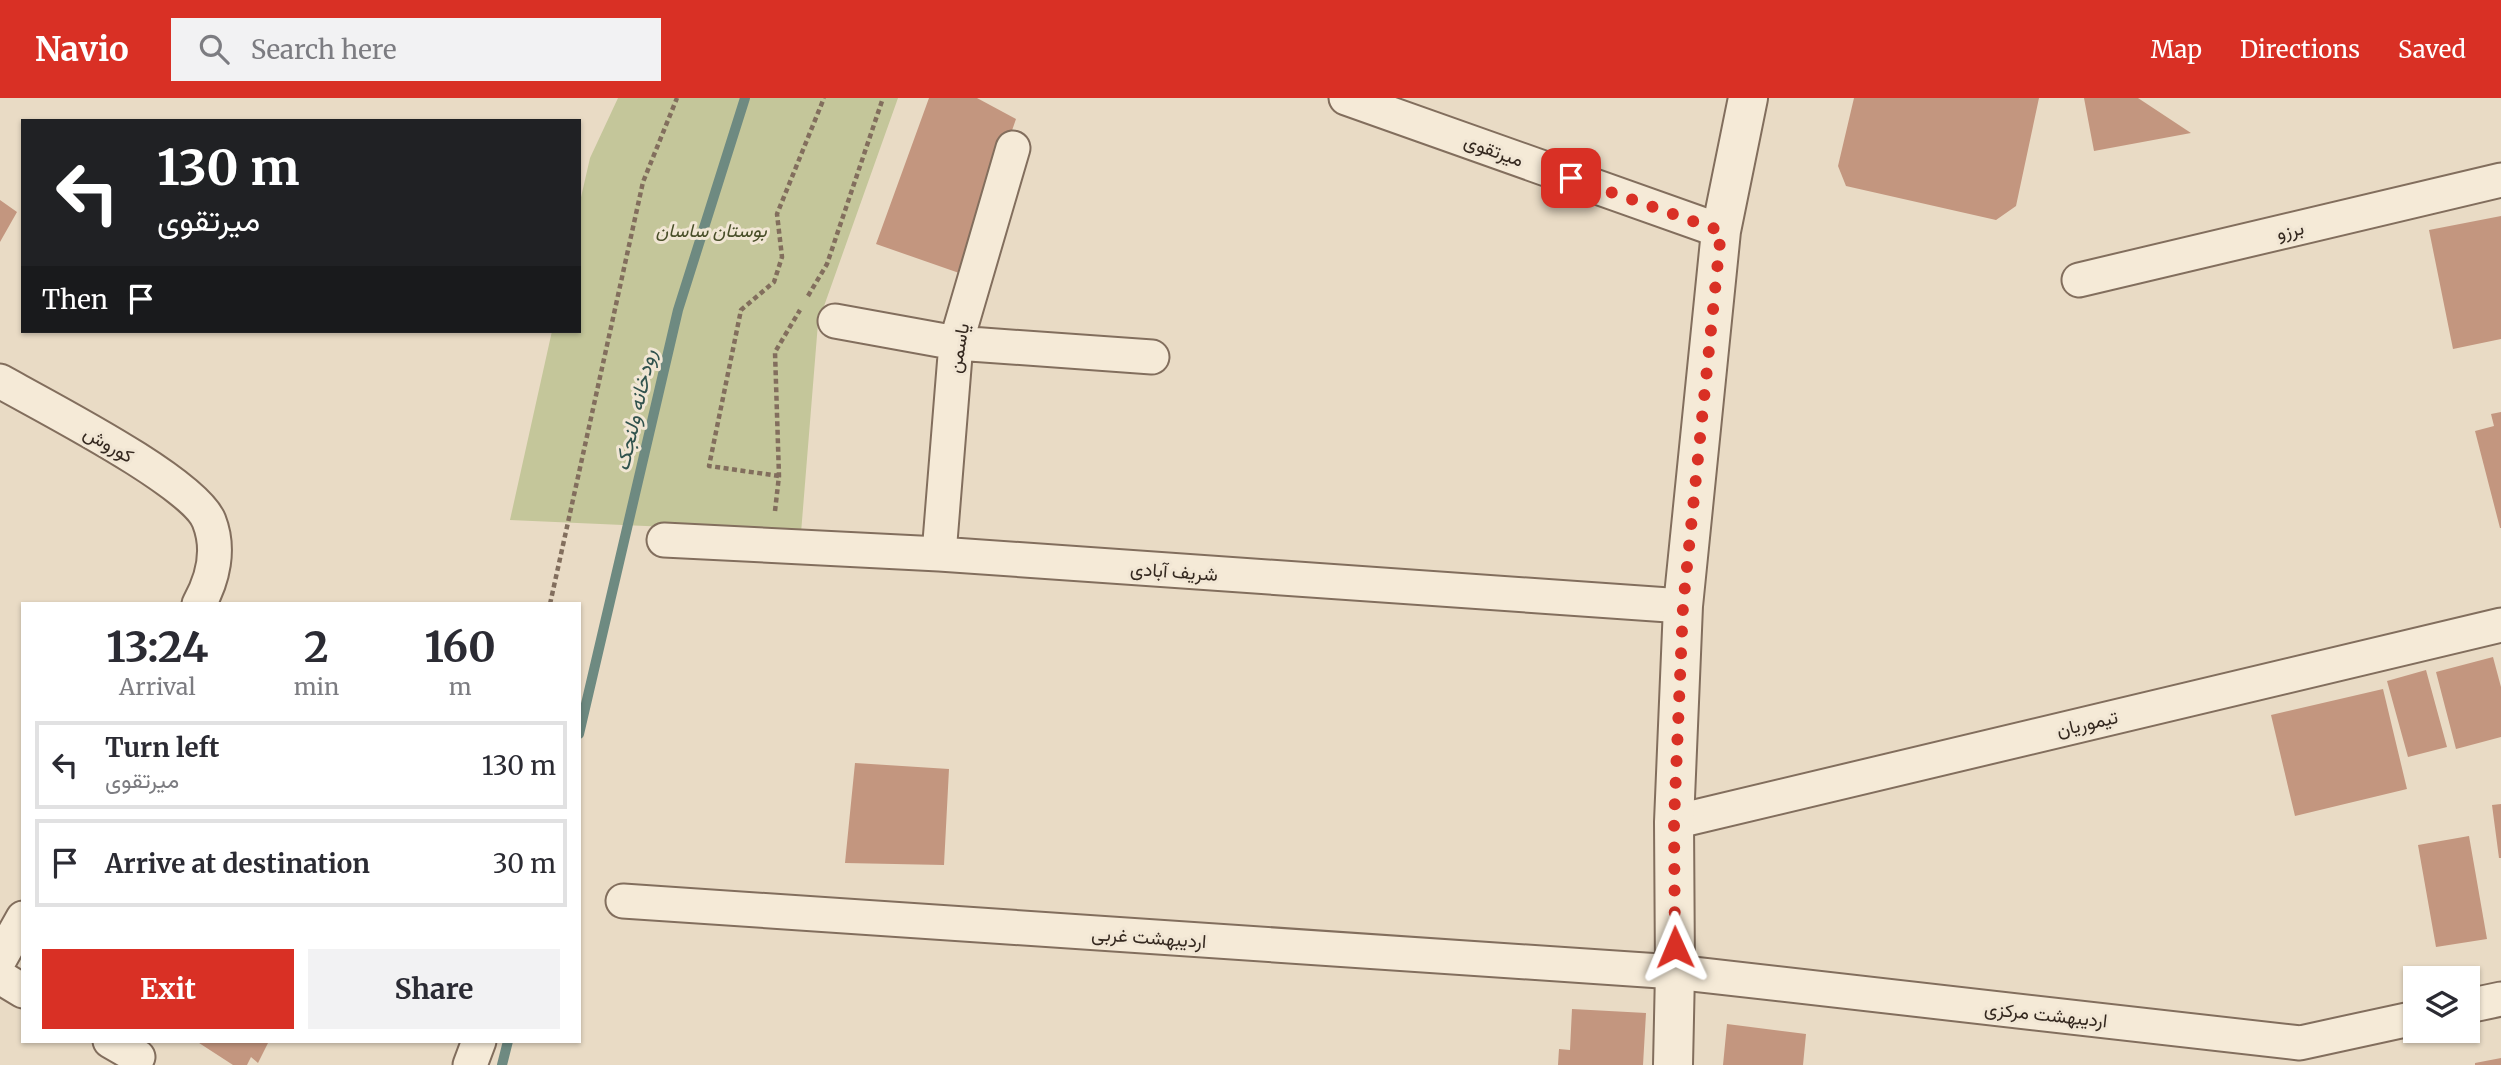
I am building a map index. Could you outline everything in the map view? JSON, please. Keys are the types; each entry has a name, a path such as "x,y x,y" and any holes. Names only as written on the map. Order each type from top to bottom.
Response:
{"street":[{"name":"میرتقوی","path":"1346,98 1721,231"},
{"path":"1673,1065 1674,822 1683,606 1721,231 1748,98"},
{"name":"یاسمن","path":"939,554 956,343 1013,148"},
{"name":"برزو","path":"2079,280 2501,180"},
{"path":"835,321 956,343 1152,357"},
{"name":"کوروش","path":"0,381 125,452 179,487 209,519 216,556 200,602"},
{"name":"شریف آبادی","path":"664,540 939,554 1683,606"},
{"name":"تیموریان","path":"1674,822 2501,625"},
{"name":"اردیبهشت غربی","path":"623,901 1675,972"},
{"path":"0,959 21,922"},
{"name":"اردیبهشت مرکزی","path":"1675,972 2300,1043 2403,1021"},
{"path":"0,977 21,989"},
{"path":"2480,1003 2501,999"},
{"path":"470,1065 477,1043"}],"path":[{"path":"550,602 643,182 677,98"},
{"path":"801,309 775,352 779,476 709,466 741,310 774,282 782,257 777,214 824,98"},
{"path":"807,298 827,264 883,98"}],"green space":[{"name":"بوستان ساسان","path":"618,98 898,98 818,323 801,533 510,520 552,333 581,333 581,197 590,158"}],"building":[{"path":"929,98 977,98 1016,119 962,274 876,244"},
{"path":"1854,98 2039,98 2016,206 1996,220 1846,186 1838,166"},
{"path":"2084,98 2138,98 2191,133 2094,151"},
{"path":"0,200 17,212 0,242"},
{"path":"2501,216 2501,339 2453,349 2429,230"},
{"path":"2501,412 2500,528 2475,431 2494,426 2491,414"},
{"path":"2493,657 2501,687 2501,737 2456,749 2436,672"},
{"path":"2426,670 2447,747 2408,757 2387,681"},
{"path":"2383,689 2407,789 2295,816 2271,715"},
{"path":"855,763 949,769 944,865 845,863"},
{"path":"2501,804 2501,858 2499,858 2492,805"},
{"path":"2469,836 2487,939 2436,947 2418,845"},
{"path":"1572,1009 1646,1013 1643,1065 1558,1065 1559,1049 1570,1050"},
{"path":"1727,1024 1806,1034 1803,1065 1723,1065"},
{"path":"199,1043 268,1043 258,1063 251,1057 247,1065 233,1065"},
{"path":"2501,1058 2501,1065 2475,1065 2475,1063"}],"waterway":[{"name":"رودخانه ولنجک","path":"581,725 678,310 745,98"},
{"name":"رودخانه ولنجک","path":"502,1065 508,1043"}],"route":[{"path":"1571,178 1721,231 1683,606 1674,822 1675,947"}]}
